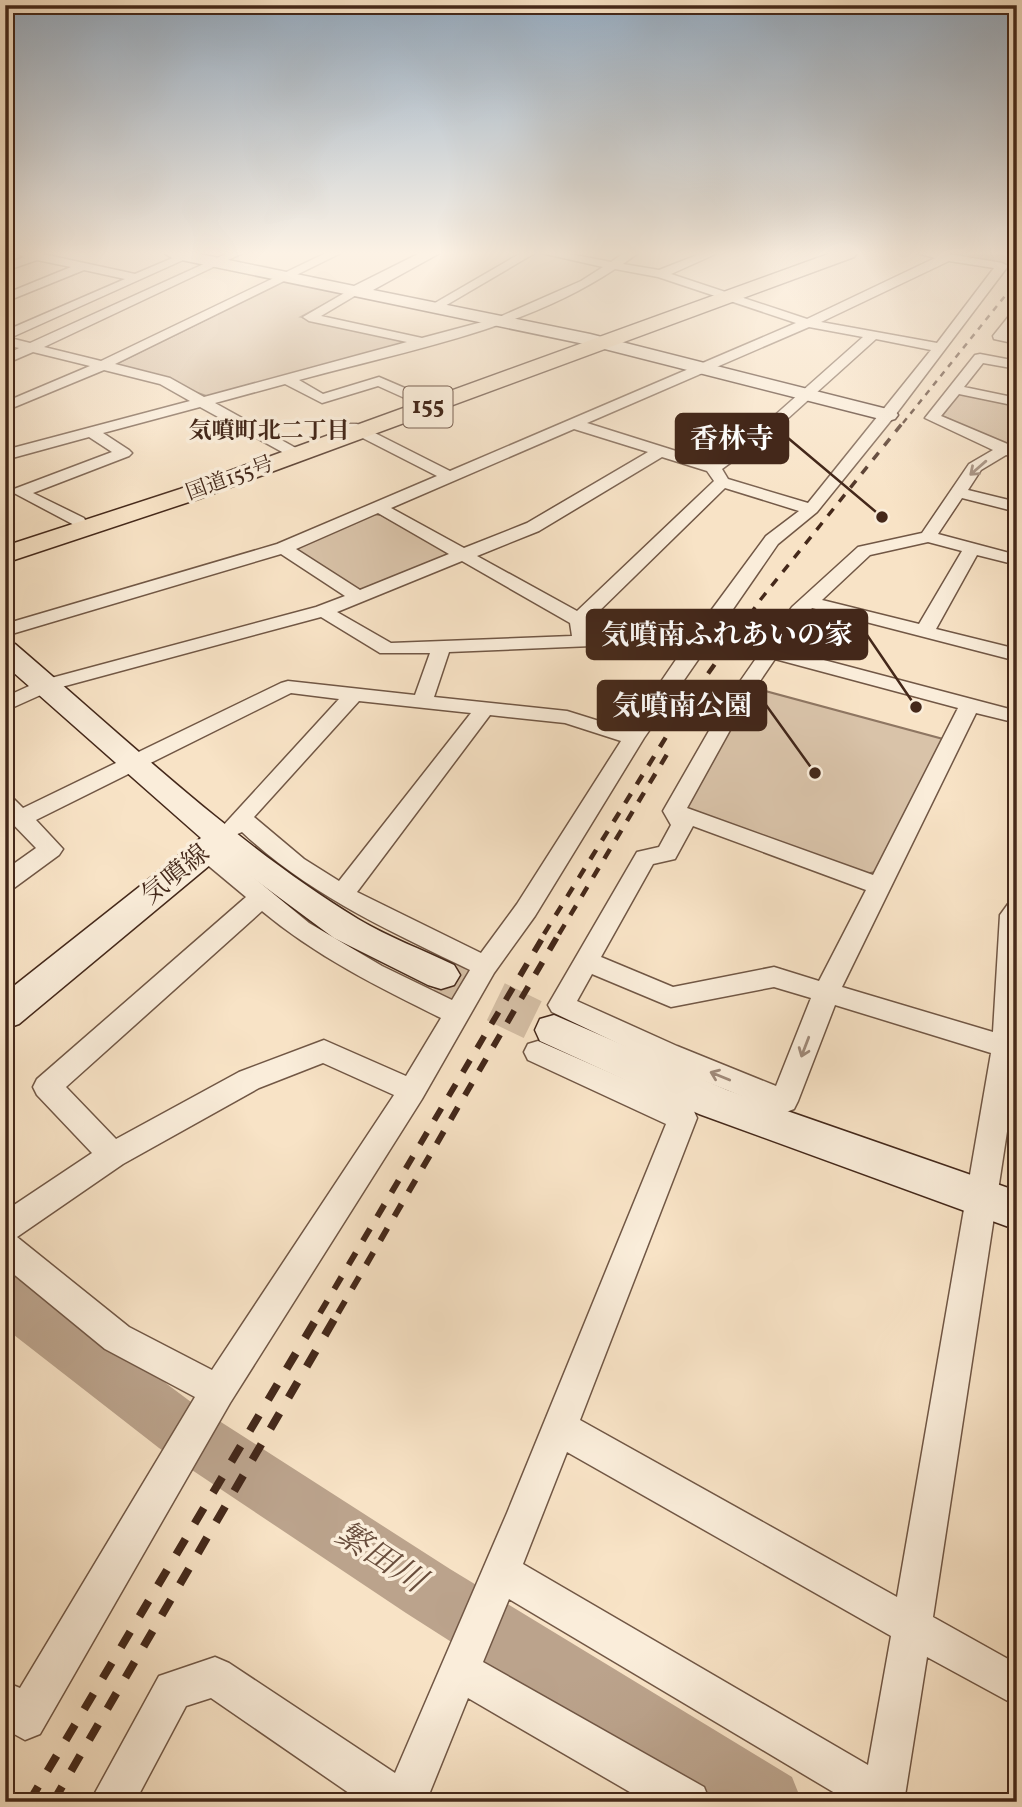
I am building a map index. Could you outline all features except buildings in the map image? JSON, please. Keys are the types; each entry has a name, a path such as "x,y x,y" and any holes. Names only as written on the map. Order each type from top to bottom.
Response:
{"highway":[{"name":"国道155号","path":"5,555 609,337"},
{"name":"国道155号","path":"357,429 423,401 596,342"},
{"name":"国道155号","path":"5,546 294,452"}],"street":[{"path":"5,360 55,337"},
{"path":"5,407 103,366 161,337"},
{"path":"403,337 424,342"},
{"path":"5,455 441,337"},
{"path":"575,337 888,415"},
{"path":"5,630 283,548 774,337"},
{"path":"581,629 718,475 870,337"},
{"path":"886,337 939,347"},
{"path":"5,1702 25,1719 218,1391 412,1091 485,966 526,910 633,738 702,636 772,540 811,509 888,415 947,337"},
{"path":"5,339 165,381 294,452"},
{"path":"1011,452 949,422 932,418 980,358 1017,365"},
{"path":"287,379 321,399 379,381 423,401"},
{"path":"955,389 1017,402"},
{"path":"574,424 811,509"},
{"path":"357,429 450,477"},
{"path":"78,522 20,492 124,453 91,432"},
{"path":"928,537 975,467 1011,452"},
{"path":"5,705 47,685 323,611 533,527 660,453"},
{"path":"958,492 1017,507"},
{"path":"377,507 462,555 581,629"},
{"path":"674,811 735,703 799,611 864,551 928,537 1017,560"},
{"path":"283,548 357,597"},
{"path":"925,631 972,549"},
{"path":"808,602 1017,655"},
{"path":"323,611 387,649 442,646 581,629 702,636"},
{"path":"422,702 442,646"},
{"name":"気噴線","path":"5,650 223,836 5,1014"},
{"path":"770,652 1017,717"},
{"path":"5,882 51,849 13,811 135,762 288,687 567,717 633,738"},
{"path":"223,836 353,695"},
{"path":"551,1029 667,1054 784,1101 826,993 970,705"},
{"path":"342,895 485,708"},
{"path":"674,811 880,886"},
{"path":"551,1029 586,961 645,859 667,853 682,825 674,811"},
{"path":"223,836 256,833 342,895 485,966"},
{"path":"223,836 261,898 300,929 373,973 457,1014"},
{"path":"223,836 347,929 442,975"},
{"path":"113,1155 47,1087 261,898"},
{"path":"500,1573 884,1798 910,1626 999,1205 1011,1049 1012,915 1017,910"},
{"path":"586,961 671,997 774,977 1011,1049"},
{"path":"551,1029 713,1101 999,1205"},
{"path":"111,1802 173,1690 215,1677 402,1802 500,1573 683,1118 551,1029"},
{"path":"5,1228 113,1155 249,1080 324,1051 412,1091"},
{"path":"5,1247 117,1338 218,1391"},
{"path":"559,1428 1017,1686"},
{"path":"460,1669 677,1798"}],"shaded area":[{"path":"170,337 389,337 409,342 209,397 116,364"},
{"path":"959,393 1017,404 1017,440 1011,449 942,416"},
{"path":"374,514 381,515 449,553 449,556 365,590 357,589 297,550"},
{"path":"754,688 943,739 875,872 866,874 689,812 686,806"}],"waterway":[{"name":"繁田川","path":"5,1295 179,1428 428,1591 767,1802"}],"tunnel":[{"path":"441,975 554,1030"}],"railway":[{"path":"903,423 972,337"},
{"path":"729,644 761,599 904,421"},
{"path":"544,934 689,700 730,643"},
{"path":"559,934 669,751"},
{"path":"320,1313 546,932"},
{"path":"338,1313 560,932"},
{"path":"29,1802 321,1311"},
{"path":"53,1802 339,1311"}],"place":[{"name":"香林寺","path":"882,517"},
{"name":"気噴南ふれあいの家","path":"916,707"},
{"name":"気噴南公園","path":"815,773"}],"district":[{"name":"気噴町北二丁目","path":"269,432"}]}
